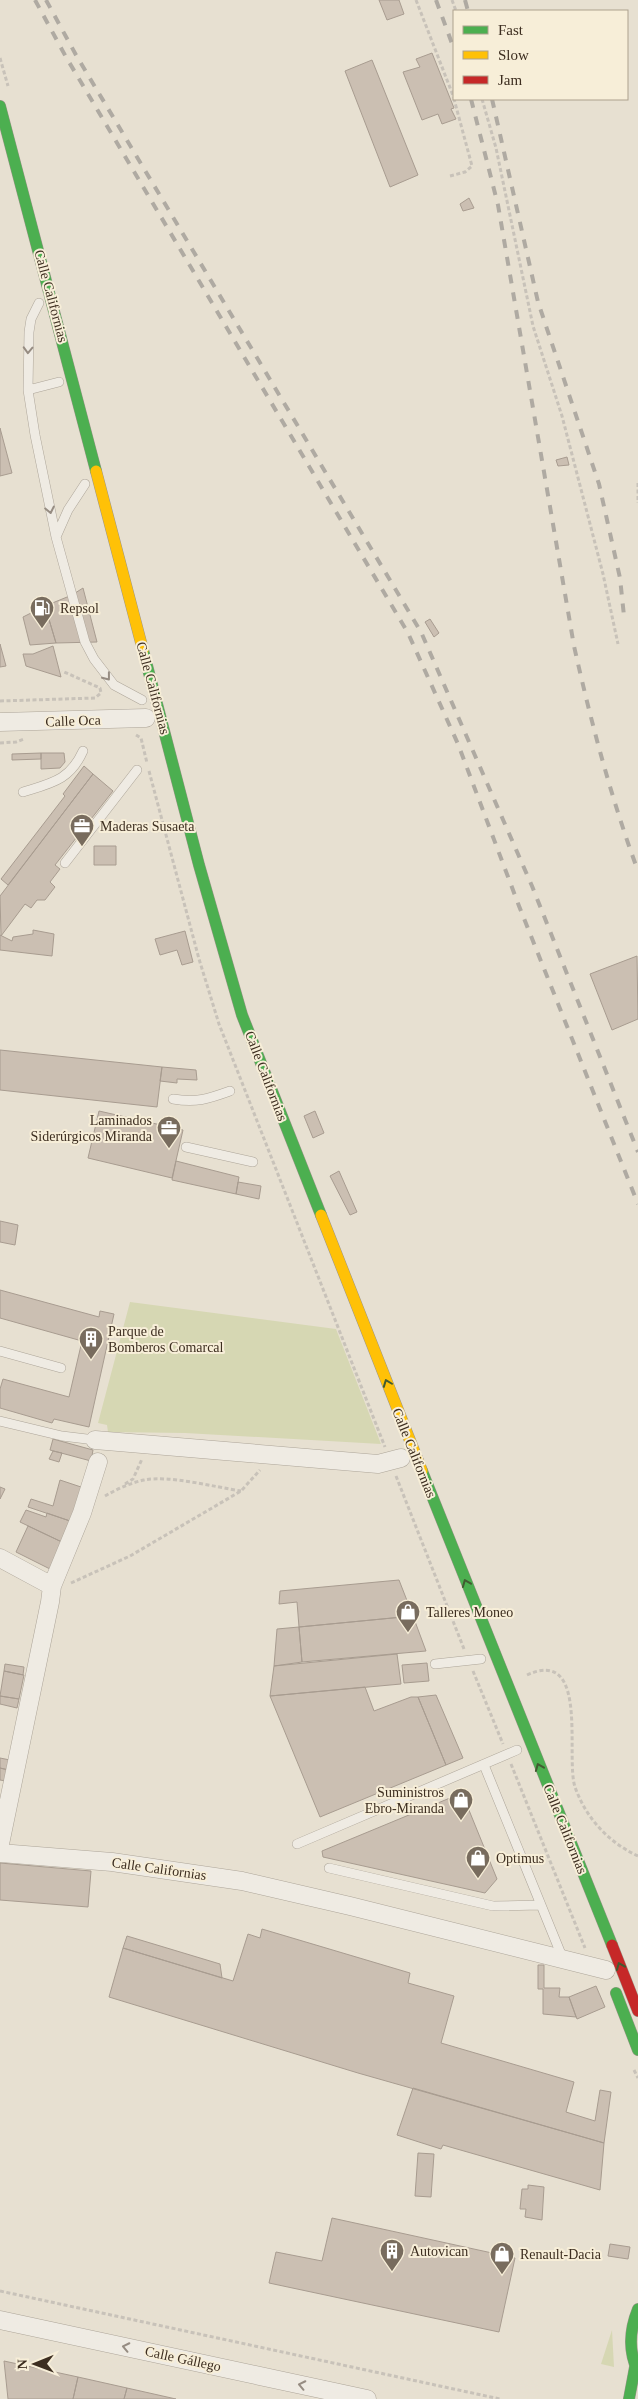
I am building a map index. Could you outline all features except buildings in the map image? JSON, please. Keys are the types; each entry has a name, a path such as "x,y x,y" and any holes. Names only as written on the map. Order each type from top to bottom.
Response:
{"main road":[{"name":"Calle Californias","path":"0,106 231,982 401,1458 506,1685 638,2011"},
{"name":"Calle Californias","path":"38,299 43,321"},
{"path":"84,480 90,503"},
{"name":"Calle Californias","path":"137,681 147,722"},
{"path":"600,1965 638,2050"},
{"path":"629,2399 637,2369 630,2340 632,2321 638,2309"}],"street":[{"name":"Calle Oca","path":"0,722 128,719 147,722"},
{"name":"Calle Californias","path":"95,1440 378,1464 401,1458"},
{"path":"0,1844 50,1602 52,1584 82,1513 98,1462"},
{"path":"0,1558 52,1584"},
{"name":"Calle Californias","path":"0,1853 112,1862 242,1881 563,1959 600,1965"},
{"name":"Calle Gállego","path":"0,2320 367,2399"}],"lane":[{"path":"38,299 29,332 28,390 34,435 56,537 85,642 94,660 114,686 142,700"},
{"path":"28,390 59,382"},
{"path":"56,537 84,480"},
{"path":"23,792 64,777 72,770 82,751"},
{"path":"65,863 137,770"},
{"path":"173,1099 190,1102 204,1100 230,1091"},
{"path":"186,1147 253,1162"},
{"path":"0,1351 62,1368"},
{"path":"0,1421 62,1436 95,1440"},
{"path":"435,1664 481,1659"},
{"path":"297,1844 515,1752"},
{"path":"484,1765 563,1959"},
{"path":"329,1868 493,1906 540,1905"}],"path":[{"path":"416,0 453,95"},
{"path":"450,176 465,172 472,166 455,100"},
{"path":"482,100 496,148 533,326 565,425 603,574 618,644"},
{"path":"638,483 638,503"},
{"path":"0,701 95,698 101,693 100,688 62,671"},
{"path":"128,719 131,734 140,738 196,949 219,1024 401,1458 468,1661 515,1752 600,1965"},
{"path":"82,1513 102,1497 133,1479 139,1467 144,1445"},
{"path":"52,1584 71,1583 114,1564 241,1491 276,1455"},
{"path":"123,1486 146,1479 241,1491"},
{"path":"506,1685 544,1669 554,1671 568,1687 572,1711 571,1767 575,1785 595,1824 623,1848 638,1856"},
{"path":"0,2291 500,2399"}],"green space":[{"path":"130,1302 336,1329 381,1444 185,1433 108,1432 107,1425 98,1423"},
{"path":"612,2330 614,2367 601,2364"}],"railway":[{"path":"35,0 66,57 408,633 458,744 519,906 638,1204"},
{"path":"46,0 76,55 421,632 532,886 638,1152"},
{"path":"436,0 453,46"},
{"path":"465,0 468,10"},
{"path":"471,100 498,205 574,646 602,760 638,871"},
{"path":"492,100 538,302 599,484 620,578 624,616"}],"traffic: fast":[{"path":"0,106 96,471"},
{"path":"143,650 199,865 242,1015 321,1215"},
{"path":"422,1471 612,1945"},
{"path":"616,1993 638,2050"},
{"path":"638,2309 631,2333 631,2349 638,2372"},
{"path":"629,2399 635,2367"}],"traffic: slow":[{"path":"96,471 143,650"},
{"path":"321,1215 422,1471"}],"traffic: jam":[{"path":"612,1945 638,2011"}],"place":[{"name":"Repsol","path":"42,629"},
{"name":"Maderas Susaeta","path":"82,847"},
{"name":"Laminados Siderúrgicos Miranda","path":"169,1149"},
{"name":"Parque de Bomberos Comarcal","path":"91,1360"},
{"name":"Talleres Moneo","path":"408,1633"},
{"name":"Suministros Ebro-Miranda","path":"461,1821"},
{"name":"Optimus","path":"478,1879"},
{"name":"Autovican","path":"392,2272"},
{"name":"Renault-Dacia","path":"502,2275"}]}
